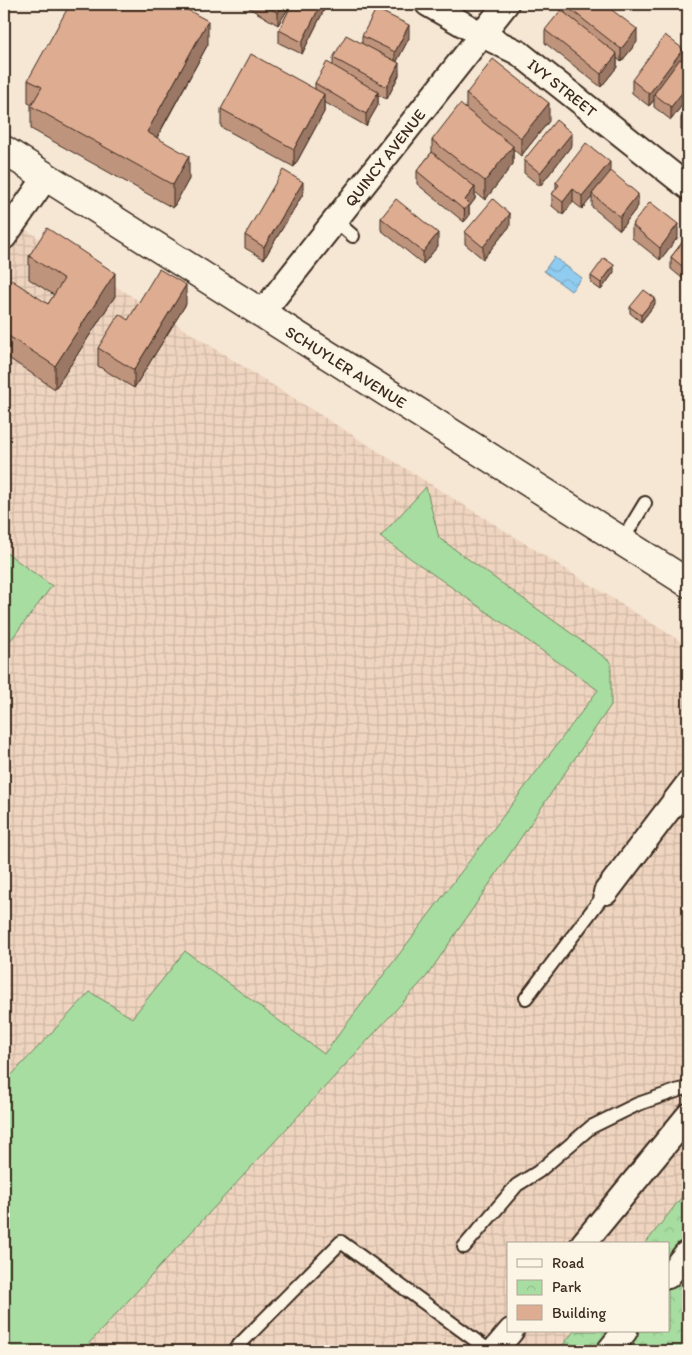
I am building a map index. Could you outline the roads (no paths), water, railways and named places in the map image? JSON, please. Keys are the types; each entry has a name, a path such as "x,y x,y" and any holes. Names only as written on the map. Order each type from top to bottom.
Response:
{"main road":[{"name":"SCHUYLER AVENUE","path":"4,150 688,583"}],"street":[{"name":"IVY STREET","path":"428,4 518,53 688,187"},
{"name":"QUINCY AVENUE","path":"262,313 344,228 506,4"},
{"path":"4,237 46,177"},
{"path":"606,892 688,784"},
{"path":"585,1242 688,1116"},
{"path":"670,1274 688,1253"},
{"path":"494,1351 510,1332"},
{"path":"609,1351 624,1332"}],"lane":[{"path":"622,541 645,503"},
{"path":"526,998 606,892"},
{"path":"464,1247 517,1185 538,1172 591,1127 638,1104 688,1088"},
{"path":"233,1351 342,1242 490,1351"}],"water":[{"path":"554,257 582,278 571,291 544,271"}]}
